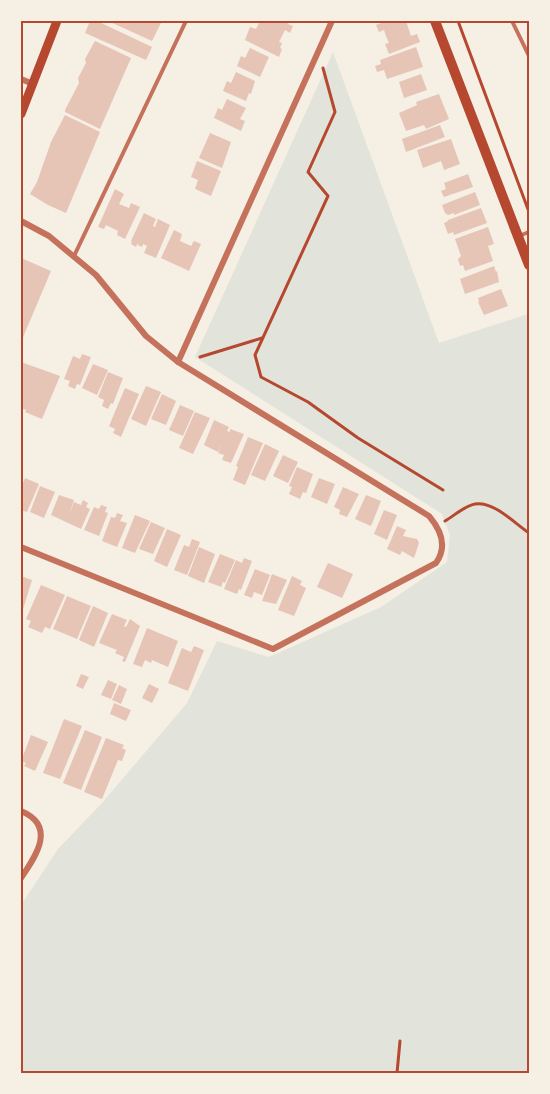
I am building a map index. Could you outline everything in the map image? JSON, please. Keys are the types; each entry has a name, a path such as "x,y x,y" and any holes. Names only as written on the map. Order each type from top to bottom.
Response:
{"main road":[{"path":"21,114 57,21"},
{"path":"435,21 524,234 529,265"}],"street":[{"path":"178,362 332,21"},
{"path":"21,79 33,84"},
{"path":"21,221 49,236 96,275 146,336 178,362 429,516 442,536 440,558 436,563 273,649 21,547"},
{"path":"21,811 34,820 41,837 39,851 21,878"}],"lane":[{"path":"74,256 186,21"},
{"path":"512,21 529,56"}],"path":[{"path":"458,21 529,212"},
{"path":"313,63 323,68 335,112 308,172 328,196 255,355 261,377 308,402 358,438 443,490"},
{"path":"200,357 262,338"},
{"path":"437,526 468,507 480,504 494,508 529,533"},
{"path":"397,1073 400,1041"}],"shaded area":[{"path":"333,52 439,343 528,314 529,318 529,1073 21,1073 21,905 58,849 102,803 187,703 217,641 269,657 381,607 447,562 450,535 442,514 195,357"}],"building":[{"path":"90,21 97,21 152,47 146,60 85,33"},
{"path":"108,21 162,21 152,41"},
{"path":"260,21 289,21 288,24 293,26 290,33 285,30 279,42 282,43 280,48 282,49 279,57 245,40 250,27 256,29"},
{"path":"381,21 406,21 411,36 417,34 420,42 389,54 385,44 389,43 384,30 379,32 376,25"},
{"path":"95,41 131,58 100,129 65,112 79,83 78,78 86,63 85,59"},
{"path":"416,47 423,67 387,79 384,70 377,72 375,66 381,64 380,60"},
{"path":"250,48 269,57 260,77 237,66 241,56 245,58"},
{"path":"236,72 255,81 246,101 223,91 227,81 231,83"},
{"path":"421,74 427,90 404,98 399,82"},
{"path":"439,94 449,119 426,129 424,125 406,131 399,113 417,105 416,102"},
{"path":"227,99 246,108 240,119 245,121 241,131 214,118 218,108 222,110"},
{"path":"65,115 100,132 66,213 30,194 37,182 51,142"},
{"path":"440,125 445,137 406,152 402,139"},
{"path":"210,133 231,142 222,168 199,158"},
{"path":"451,139 460,164 444,170 441,161 423,168 417,150"},
{"path":"197,161 221,171 211,196 195,189 198,180 191,177"},
{"path":"468,174 473,187 444,197 441,191 446,189 444,183"},
{"path":"115,189 124,194 119,204 129,208 131,203 140,207 125,239 117,235 118,231 106,225 104,229 98,227"},
{"path":"475,192 480,205 454,215 454,213 448,215 445,213 442,205"},
{"path":"481,208 487,223 454,235 453,232 448,234 444,223"},
{"path":"144,213 156,219 153,226 155,227 158,219 170,225 156,258 144,253 147,246 143,244 142,247 138,243 136,247 131,244"},
{"path":"488,227 494,244 488,246 493,261 465,271 463,265 460,266 458,259 461,256 455,239"},
{"path":"174,230 182,234 180,241 191,246 194,241 201,244 189,271 161,258"},
{"path":"21,258 51,271 21,342"},
{"path":"494,266 499,282 465,294 460,279"},
{"path":"501,289 508,306 484,315 478,298"},
{"path":"82,354 91,357 80,385 77,384 75,389 68,386 70,381 64,379 73,356 80,359"},
{"path":"21,362 60,376 42,419 21,408"},
{"path":"93,364 108,370 97,395 82,388"},
{"path":"108,372 123,378 113,404 111,403 108,409 102,406 104,400 98,397"},
{"path":"146,386 161,392 146,426 131,419"},
{"path":"125,388 139,394 121,437 113,433 115,429 109,426"},
{"path":"162,394 176,401 166,425 151,419"},
{"path":"180,405 194,411 183,436 169,430"},
{"path":"195,412 210,418 193,454 179,448"},
{"path":"214,420 229,427 227,431 230,432 230,429 244,434 231,463 222,460 224,455 218,453 222,443 218,452 204,445"},
{"path":"248,437 263,443 245,485 233,480"},
{"path":"265,444 279,451 265,481 251,475"},
{"path":"283,455 298,462 288,483 273,476"},
{"path":"297,467 313,474 306,493 303,492 300,499 289,494 292,487 289,486"},
{"path":"25,478 39,484 27,512 21,510 21,488"},
{"path":"319,478 335,484 327,504 311,497"},
{"path":"40,486 55,492 44,518 30,512"},
{"path":"343,487 359,494 347,517 339,514 340,510 334,507"},
{"path":"59,495 74,500 69,515 74,502 81,505 83,500 88,503 86,507 90,509 81,529 51,515"},
{"path":"366,495 381,501 371,526 355,519"},
{"path":"101,505 107,507 105,512 108,513 99,536 84,530 94,507 99,509"},
{"path":"384,510 397,515 387,540 374,534"},
{"path":"117,513 123,515 120,521 127,523 117,547 102,541 111,517 115,518"},
{"path":"135,515 150,521 135,553 122,548"},
{"path":"151,522 165,528 153,554 139,549"},
{"path":"397,526 406,530 403,536 417,539 419,543 414,558 402,551 400,555 387,549"},
{"path":"167,529 181,535 167,567 154,561"},
{"path":"192,539 200,542 187,575 174,570 184,545 189,547"},
{"path":"199,547 215,554 204,583 188,576"},
{"path":"220,554 235,560 221,587 208,582"},
{"path":"244,558 252,561 241,590 239,589 237,594 224,589 236,560 242,563"},
{"path":"328,563 353,574 342,598 317,587"},
{"path":"255,569 270,575 262,595 254,592 252,598 244,595"},
{"path":"272,574 287,580 276,604 262,601"},
{"path":"21,576 32,580 21,616"},
{"path":"292,576 302,581 300,585 306,588 294,616 278,610"},
{"path":"41,585 65,595 50,629 45,627 42,633 28,627 31,621 26,619"},
{"path":"67,596 91,606 77,639 53,629"},
{"path":"93,606 108,613 94,647 79,640"},
{"path":"112,614 127,620 124,626 126,627 130,619 140,626 125,662 122,661 124,657 115,653 117,650 99,643"},
{"path":"147,628 178,641 168,667 152,660 151,663 145,660 142,667 133,664"},
{"path":"194,646 204,650 188,691 168,683 182,648 191,652"},
{"path":"81,674 89,677 83,689 76,686"},
{"path":"108,680 117,684 111,699 101,695"},
{"path":"149,684 159,689 152,703 142,698"},
{"path":"119,685 127,689 121,704 112,700"},
{"path":"114,703 131,710 126,721 110,714"},
{"path":"64,719 82,726 60,779 43,773"},
{"path":"85,730 102,737 81,790 63,783"},
{"path":"31,735 48,742 35,771 24,766 26,763 21,761"},
{"path":"106,738 124,745 122,748 126,750 122,761 118,760 102,799 84,792"}]}
